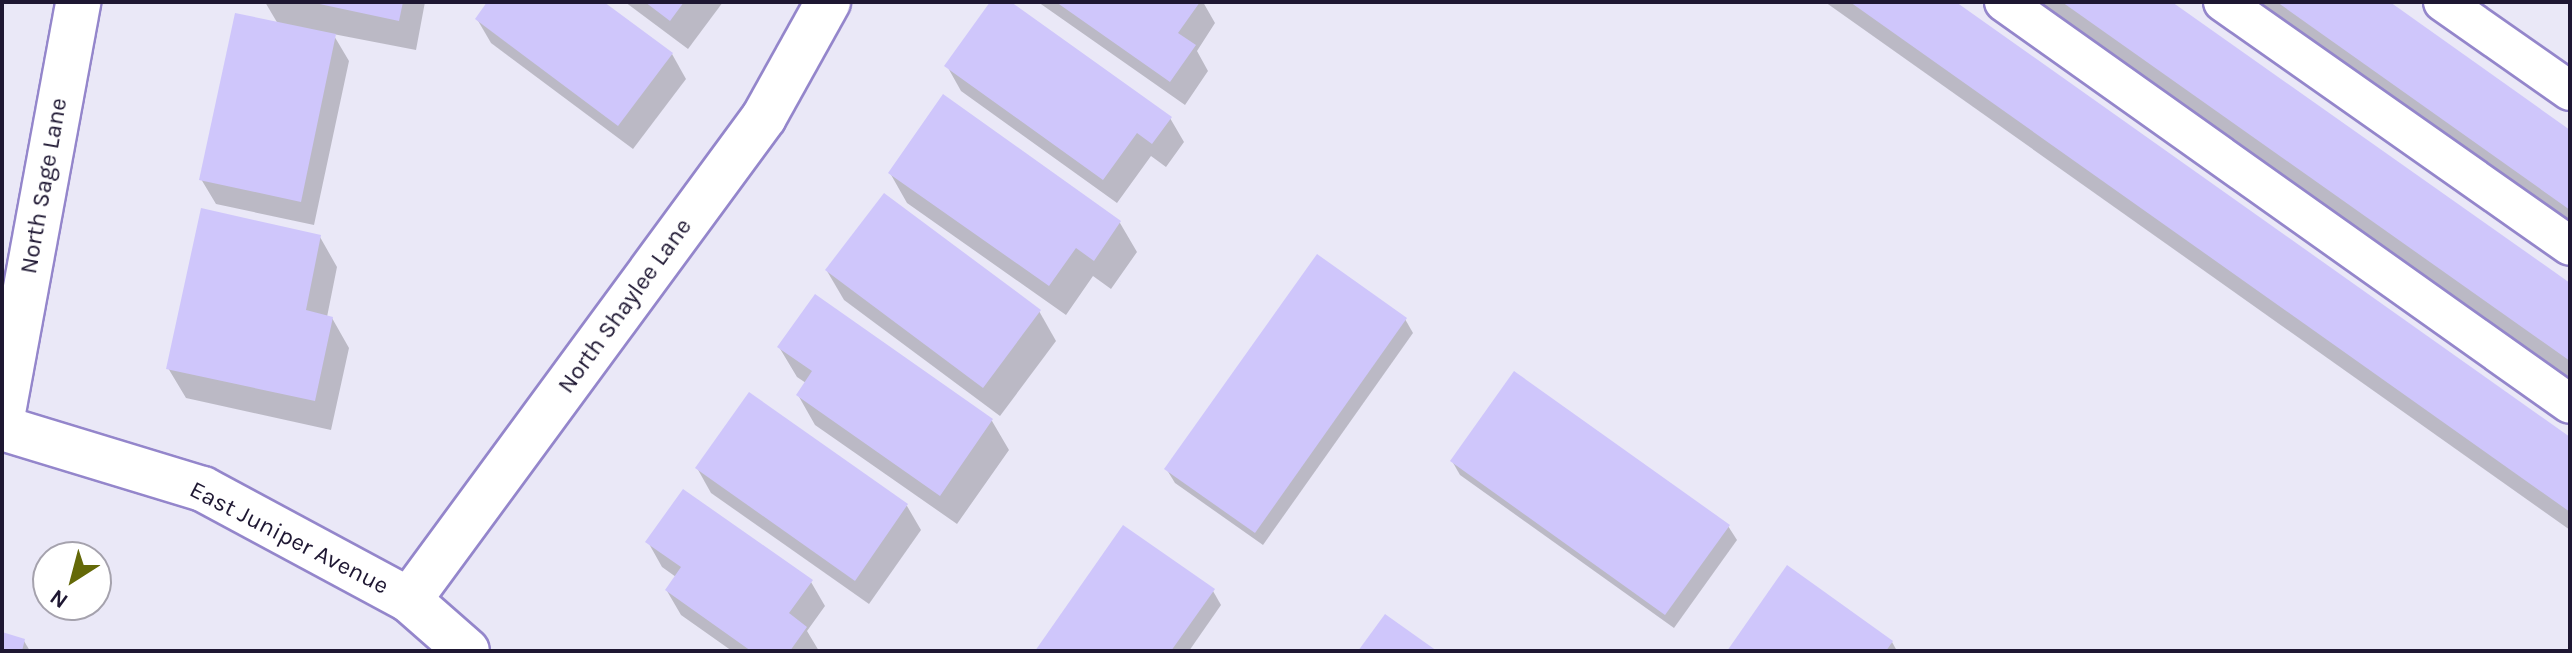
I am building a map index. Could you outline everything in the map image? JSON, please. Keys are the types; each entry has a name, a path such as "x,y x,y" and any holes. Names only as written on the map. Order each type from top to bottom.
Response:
{"street":[{"name":"North Sage Lane","path":"2,418 78,2"},
{"name":"North Shaylee Lane","path":"409,600 764,117 828,2"},
{"name":"East Juniper Avenue","path":"2,428 203,489 409,600 467,651"}],"lane":[{"path":"2004,2 2570,404"},
{"path":"2223,2 2570,246"},
{"path":"2443,2 2570,91"}],"building":[{"path":"310,2 403,2 399,21"},
{"path":"487,2 604,2 673,53 618,126 475,19"},
{"path":"645,2 684,2 670,21"},
{"path":"990,2 1011,2 1172,117 1152,144 1137,133 1103,180 944,66"},
{"path":"1056,2 1200,2 1178,33 1196,45 1170,82"},
{"path":"1850,2 1956,2 2570,437 2570,512"},
{"path":"2062,2 2172,2 2570,283 2570,361"},
{"path":"2277,2 2390,2 2570,130 2570,210"},
{"path":"235,13 336,34 301,202 199,180"},
{"path":"943,94 1121,221 1094,261 1076,248 1049,286 888,173"},
{"path":"884,193 1041,310 983,388 825,270"},
{"path":"201,208 321,235 306,310 333,317 315,401 166,369"},
{"path":"1317,254 1407,318 1255,533 1164,469"},
{"path":"815,294 993,419 940,496 796,395 812,371 777,347"},
{"path":"1514,371 1730,525 1665,615 1450,461"},
{"path":"749,392 908,504 855,581 695,468"},
{"path":"683,489 813,580 789,613 807,627 790,651 751,651 665,590 681,567 645,542"},
{"path":"1123,525 1215,589 1171,651 1035,651"},
{"path":"1787,565 1893,641 1886,651 1727,651"},
{"path":"1385,614 1437,651 1358,651"},
{"path":"2,632 25,639 22,651 2,651"}]}
